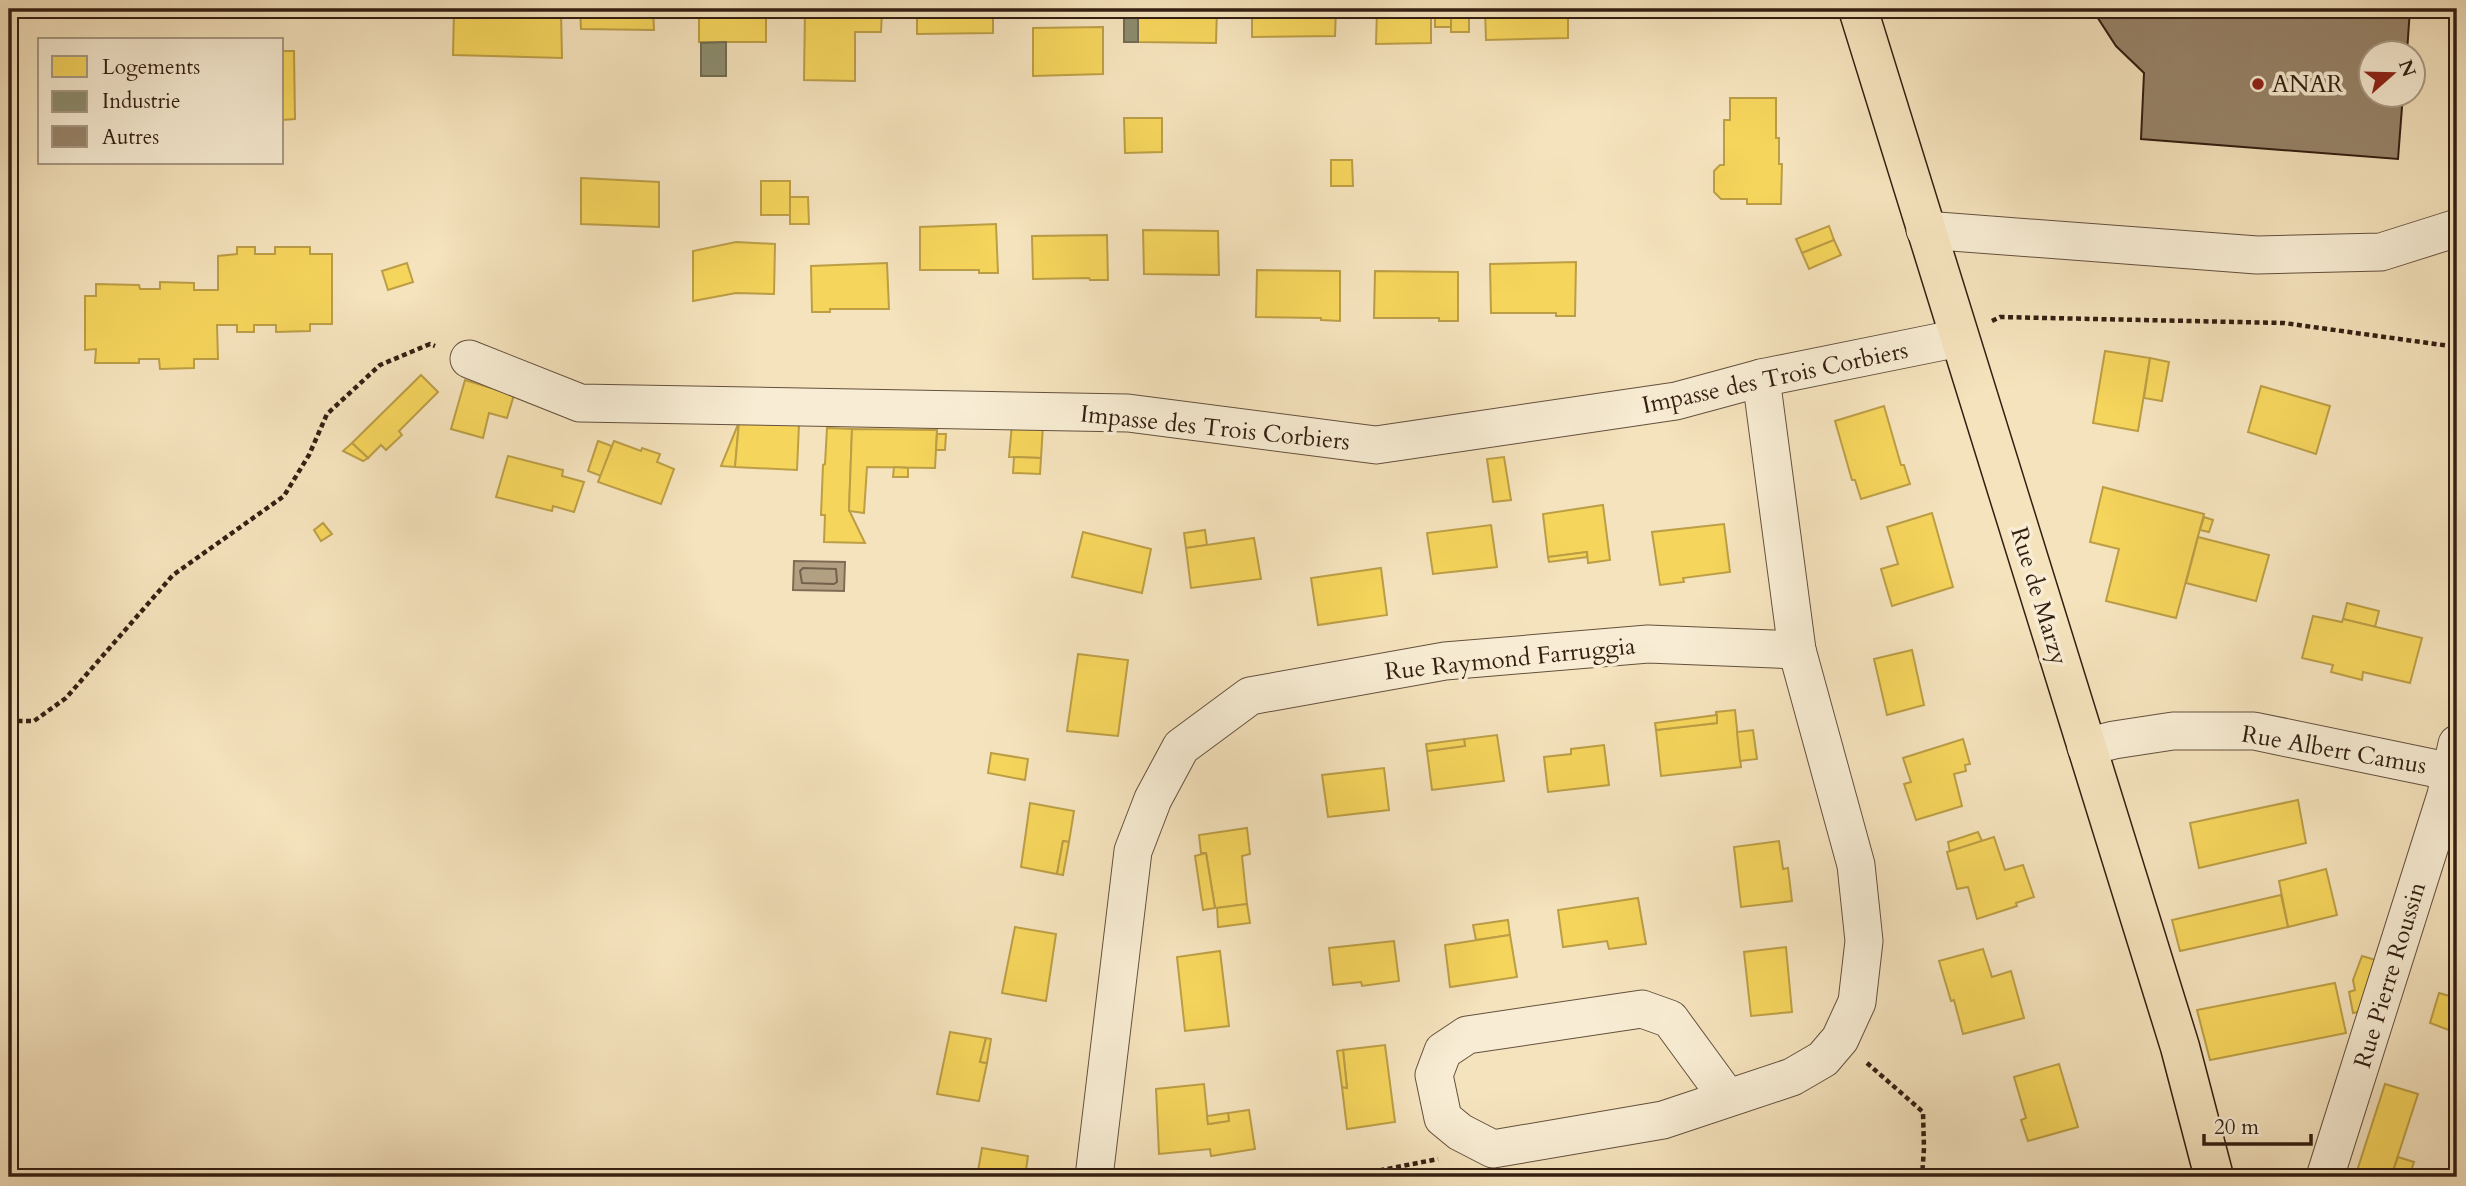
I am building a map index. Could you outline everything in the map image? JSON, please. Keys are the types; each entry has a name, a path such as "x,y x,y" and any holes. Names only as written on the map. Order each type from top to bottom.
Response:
{"main road":[{"name":"Rue de Marzy","path":"1857,11 2180,1047 2214,1177"}],"street":[{"path":"1925,230 2257,256 2381,253 2457,228"},
{"name":"Impasse des Trois Corbiers","path":"469,359 580,402 1128,413 1376,445 1676,401 1761,378 1959,338"},
{"path":"1727,1097 1670,1019 1642,1009 1467,1035 1443,1051 1434,1075 1443,1118 1460,1132 1493,1149 1663,1120 1792,1077 1823,1059 1840,1039 1857,1002 1864,941 1856,865 1797,650 1761,378"},
{"name":"Rue Raymond Farruggia","path":"1094,1177 1133,851 1153,799 1181,747 1250,696 1445,661 1648,644 1797,650"},
{"name":"Rue Albert Camus","path":"2086,747 2173,731 2254,731 2455,763"},
{"name":"Rue Pierre Roussin","path":"2325,1177 2455,763"}],"path":[{"path":"1959,338 2000,317 2284,323 2457,347"},
{"path":"9,721 34,721 66,698 173,575 284,496 309,455 327,414 380,365 430,344 469,359"},
{"path":"1840,1039 1923,1112 1922,1177"},
{"path":"1346,1177 1493,1149"}],"water":[{"path":"794,561 845,562 844,591 793,590"}],"building: Logements":[{"path":"454,9 561,11 562,58 453,55"},
{"path":"580,9 653,9 654,30 581,29"},
{"path":"699,9 766,9 766,42 699,42"},
{"path":"805,9 882,9 881,32 855,32 855,81 804,80"},
{"path":"917,9 993,9 993,33 917,34"},
{"path":"1138,9 1217,9 1216,43 1138,42"},
{"path":"1252,9 1336,9 1335,36 1252,37"},
{"path":"1377,9 1431,9 1431,43 1376,44"},
{"path":"1435,9 1451,9 1451,27 1435,27"},
{"path":"1451,9 1469,9 1469,32 1451,32"},
{"path":"1485,9 1568,9 1568,38 1486,40"},
{"path":"1103,27 1103,74 1033,76 1033,28"},
{"path":"284,51 294,51 295,119 284,120"},
{"path":"1730,98 1776,98 1776,138 1779,138 1779,164 1782,164 1781,204 1747,204 1747,199 1721,199 1714,192 1714,171 1724,165 1724,120 1730,120"},
{"path":"1124,118 1162,118 1162,152 1125,153"},
{"path":"1331,160 1352,160 1353,186 1331,186"},
{"path":"581,178 659,182 659,227 581,224"},
{"path":"761,181 790,181 790,215 761,215"},
{"path":"790,197 808,197 809,224 790,224"},
{"path":"996,224 998,273 979,273 979,270 920,270 920,227"},
{"path":"1829,226 1834,240 1802,253 1796,239"},
{"path":"1143,230 1218,231 1219,275 1144,274"},
{"path":"1107,235 1108,280 1033,279 1032,236"},
{"path":"1834,240 1841,255 1809,269 1802,253"},
{"path":"736,242 775,244 774,294 736,293 693,301 693,251"},
{"path":"237,247 255,247 255,254 275,254 275,247 310,247 310,254 332,254 332,324 310,324 310,331 276,332 276,325 254,325 254,332 237,332 237,325 217,325 218,359 194,359 194,368 160,369 159,359 139,359 139,363 95,363 96,349 85,350 85,296 96,296 96,284 139,285 140,289 160,289 160,282 194,283 194,290 218,290 218,256 237,254"},
{"path":"1576,262 1575,316 1556,316 1556,313 1491,313 1490,264"},
{"path":"407,263 413,282 388,290 382,271"},
{"path":"887,263 889,309 830,309 830,312 812,312 811,266"},
{"path":"1257,270 1340,271 1340,321 1256,317"},
{"path":"1375,271 1458,272 1458,321 1439,321 1439,318 1374,318"},
{"path":"2105,351 2150,358 2138,431 2093,423"},
{"path":"2150,358 2169,362 2162,401 2144,398"},
{"path":"421,375 438,392 399,431 402,435 386,450 381,445 368,458 352,443"},
{"path":"465,380 514,395 507,418 489,413 483,438 451,429"},
{"path":"2261,386 2330,406 2316,454 2248,432"},
{"path":"1884,406 1901,465 1904,465 1910,484 1861,499 1855,480 1852,480 1835,421"},
{"path":"739,422 735,467 721,466"},
{"path":"739,422 799,424 797,470 735,467"},
{"path":"1012,424 1043,425 1041,458 1009,457"},
{"path":"827,428 852,429 849,510 865,543 824,542 825,515 821,515"},
{"path":"852,429 937,430 935,468 867,467 864,513 849,511"},
{"path":"937,434 946,434 945,450 936,450"},
{"path":"598,441 612,446 601,476 588,471"},
{"path":"614,441 641,451 642,448 660,454 657,462 674,469 661,504 598,482"},
{"path":"352,443 368,458 363,461 343,451"},
{"path":"508,456 563,470 562,476 584,482 574,512 553,506 552,511 496,497"},
{"path":"1014,457 1041,458 1040,474 1013,473"},
{"path":"1504,457 1511,500 1493,502 1487,459"},
{"path":"894,467 908,468 908,477 893,477"},
{"path":"2103,487 2204,514 2176,618 2106,601 2119,549 2090,542"},
{"path":"1603,505 1610,560 1588,563 1587,552 1548,557 1543,514"},
{"path":"1932,513 1953,587 1892,606 1881,569 1898,564 1887,527"},
{"path":"2204,517 2213,520 2209,532 2200,530"},
{"path":"323,523 332,534 321,541 314,530"},
{"path":"1724,524 1730,572 1683,578 1684,582 1660,585 1652,532"},
{"path":"1491,525 1497,567 1433,574 1427,533"},
{"path":"1205,530 1207,545 1186,548 1184,533"},
{"path":"1083,532 1151,549 1142,593 1072,577"},
{"path":"2198,537 2269,555 2256,601 2186,583"},
{"path":"1254,538 1261,579 1191,588 1186,548"},
{"path":"1587,552 1587,557 1549,562 1548,557"},
{"path":"1381,568 1387,615 1318,625 1311,578"},
{"path":"2347,603 2379,611 2375,627 2343,619"},
{"path":"2313,616 2342,622 2343,619 2422,638 2410,683 2363,672 2362,680 2331,672 2333,665 2302,658"},
{"path":"1912,650 1924,705 1887,715 1874,659"},
{"path":"1078,654 1128,660 1118,736 1067,731"},
{"path":"1735,710 1741,767 1661,776 1656,730 1717,723 1716,712"},
{"path":"1717,715 1717,723 1656,730 1655,723"},
{"path":"1753,730 1757,759 1740,761 1737,732"},
{"path":"1497,735 1504,781 1432,790 1427,751 1465,746 1464,739"},
{"path":"1464,739 1465,746 1427,751 1426,744"},
{"path":"1963,739 1970,764 1965,765 1966,771 1954,774 1962,806 1916,820 1904,784 1911,782 1903,758"},
{"path":"1604,745 1609,785 1548,792 1544,757 1571,754 1571,749"},
{"path":"991,753 1028,759 1025,780 988,773"},
{"path":"1384,768 1389,810 1328,817 1322,775"},
{"path":"2298,800 2306,843 2199,868 2190,823"},
{"path":"1030,803 1074,811 1069,842 1063,841 1057,874 1021,867"},
{"path":"1247,828 1250,854 1242,856 1247,904 1215,908 1206,853 1201,853 1199,835"},
{"path":"1978,832 1982,841 1950,852 1948,842"},
{"path":"1994,837 2005,870 2023,865 2034,897 2016,903 2017,906 1977,919 1968,887 1957,889 1947,852"},
{"path":"1063,841 1069,842 1063,875 1057,874"},
{"path":"1779,841 1783,869 1788,868 1792,901 1741,907 1734,847"},
{"path":"1206,853 1215,908 1203,910 1195,856"},
{"path":"2326,869 2337,915 2288,927 2279,881"},
{"path":"2281,895 2288,927 2180,951 2172,920"},
{"path":"1638,898 1646,944 1609,949 1607,941 1563,947 1558,910"},
{"path":"1247,904 1250,923 1218,927 1217,908"},
{"path":"1508,920 1510,935 1476,940 1473,925"},
{"path":"1015,927 1056,934 1046,1001 1002,993"},
{"path":"1510,935 1517,977 1450,987 1445,945"},
{"path":"1394,941 1399,981 1362,986 1361,982 1333,985 1329,948"},
{"path":"1786,947 1792,1012 1751,1016 1744,952"},
{"path":"1983,949 1992,977 2011,971 2024,1018 1963,1034 1939,961"},
{"path":"1220,951 1229,1026 1185,1031 1177,957"},
{"path":"2362,956 2379,961 2363,1011 2353,1013 2349,992 2355,990 2353,980"},
{"path":"2335,983 2346,1033 2210,1060 2197,1010"},
{"path":"2439,993 2457,998 2457,1024 2454,1032 2430,1023"},
{"path":"950,1032 986,1038 980,1062 987,1063 979,1101 937,1094"},
{"path":"986,1038 991,1039 987,1063 980,1062"},
{"path":"1385,1045 1395,1122 1347,1129 1342,1087 1347,1088 1343,1050"},
{"path":"1343,1050 1347,1088 1342,1087 1337,1051"},
{"path":"2059,1064 2078,1127 2028,1141 2021,1120 2026,1118 2014,1077"},
{"path":"1204,1084 1208,1124 1229,1121 1228,1113 1249,1110 1255,1149 1211,1156 1210,1149 1159,1154 1156,1089"},
{"path":"2385,1084 2418,1094 2391,1177 2355,1177"},
{"path":"1228,1113 1229,1121 1208,1124 1207,1116"},
{"path":"982,1148 1028,1156 1025,1177 977,1177"},
{"path":"2398,1157 2414,1162 2409,1177 2391,1177"},
{"path":"1804,1170 1874,1176 1874,1177 1804,1177"},
{"path":"1709,1171 1731,1172 1730,1177 1709,1177"},
{"path":"1731,1172 1765,1175 1765,1177 1730,1177"}],"building: Industrie":[{"path":"1124,9 1138,9 1138,42 1124,42"},
{"path":"726,42 726,76 701,76 701,43"}],"building: Autres":[{"name":"ANAR","path":"2092,9 2410,9 2408,38 2358,38 2358,108 2402,108 2398,159 2141,139 2144,73 2116,46"}],"place":[{"name":"ANAR","path":"2258,84"}]}
